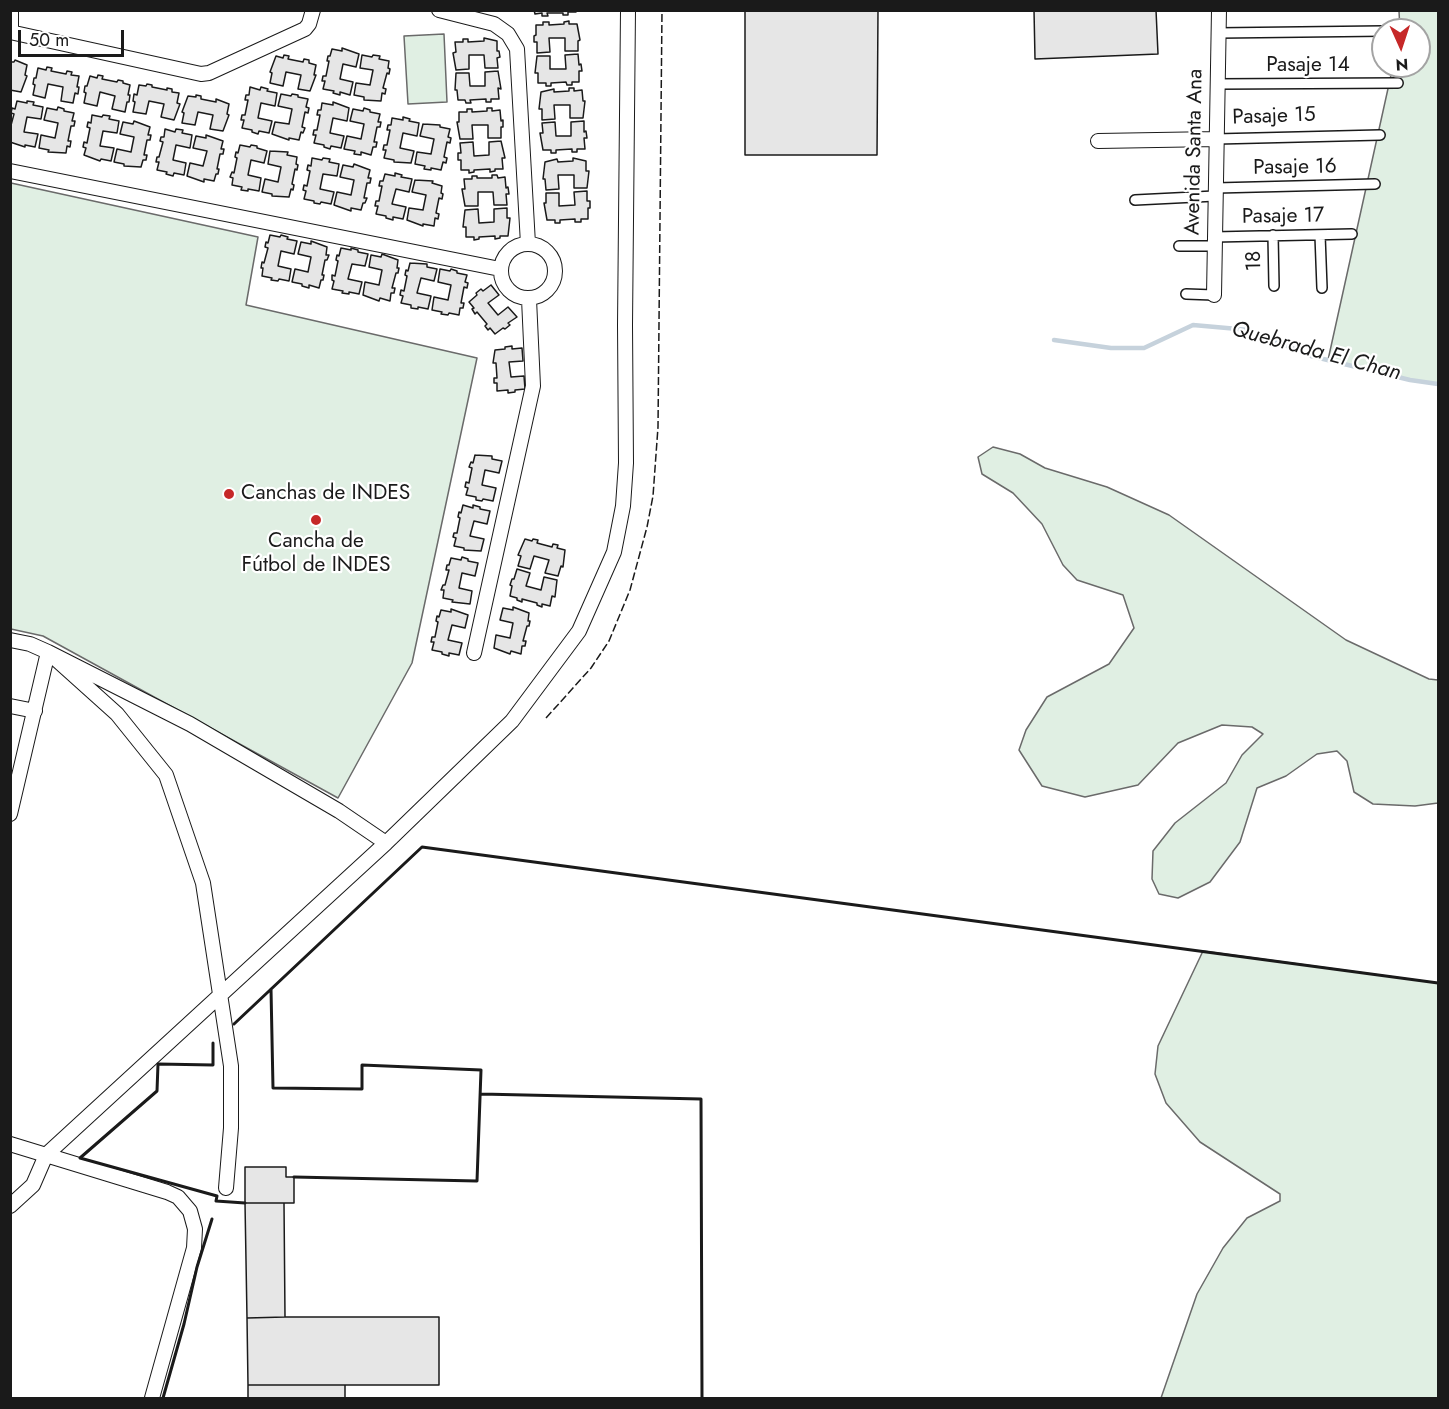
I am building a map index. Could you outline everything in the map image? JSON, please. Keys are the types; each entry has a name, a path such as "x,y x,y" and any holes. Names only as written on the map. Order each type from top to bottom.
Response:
{"street":[{"path":"11,10 11,32 201,74 209,73 305,29 313,10"},
{"path":"439,10 494,24 508,34 517,49 528,244"},
{"path":"10,1206 33,1185 46,1155 386,843 512,721 579,631 614,552 623,506 626,463 628,10"},
{"name":"Avenida Santa Ana","path":"1214,295 1219,10"},
{"path":"1218,33 1371,31"},
{"name":"Pasaje 14","path":"1217,84 1398,83"},
{"name":"Pasaje 15","path":"1098,141 1380,135"},
{"path":"10,171 500,268"},
{"name":"Pasaje 16","path":"1135,200 1215,192 1375,184"},
{"name":"Pasaje 17","path":"1179,246 1273,235 1352,234"},
{"name":"18","path":"1273,235 1274,286"},
{"path":"1320,235 1322,288"},
{"path":"528,244 546,251 555,267 552,285 538,297 529,299 511,293 501,278 500,268 507,254 513,249 528,244"},
{"path":"1186,294 1214,295"},
{"path":"474,653 533,386 529,299"},
{"path":"10,640 30,644 48,652 190,724 339,811 386,843"},
{"path":"10,814 48,652"},
{"path":"48,652 117,714 166,775 203,883 231,1066 231,1128 226,1188"},
{"path":"10,706 35,711"},
{"path":"10,1144 167,1192 178,1197 190,1211 195,1229 194,1248 152,1398"}],"green space":[{"path":"1399,11 1438,11 1438,384 1410,380 1328,360 1390,78 1431,78 1431,18 1399,18"},
{"path":"444,34 447,102 408,104 404,36"},
{"name":"Canchas de INDES","path":"11,183 258,237 246,305 477,358 412,663 338,798 43,636 11,629"},
{"path":"993,447 1020,454 1045,468 1107,487 1169,515 1346,640 1429,679 1438,680 1438,803 1415,806 1373,804 1354,792 1347,761 1337,751 1317,754 1286,776 1257,788 1240,842 1210,882 1178,898 1159,894 1152,879 1153,851 1175,823 1226,783 1242,755 1263,734 1252,727 1222,725 1178,743 1138,785 1085,797 1042,786 1019,750 1026,730 1047,697 1109,664 1134,628 1123,595 1077,580 1063,565 1042,524 1013,493 982,474 978,457"},
{"path":"1203,951 1438,983 1438,1398 1161,1398 1197,1294 1223,1248 1247,1218 1280,1201 1280,1194 1200,1142 1166,1103 1155,1074 1158,1046"}],"building":[{"path":"534,10 576,10 576,12 568,12 568,15 547,13 548,16 542,16 542,13 535,14"},
{"path":"745,10 878,10 877,155 745,155"},
{"path":"1034,10 1156,10 1158,54 1035,59"},
{"path":"569,21 569,24 577,24 580,40 578,51 565,51 565,38 549,38 550,52 537,53 537,42 534,42 536,25 543,25 543,22 549,22 549,25 564,24"},
{"path":"484,38 497,41 497,51 500,57 497,58 498,68 485,68 484,55 469,55 469,69 456,70 453,53 456,52 455,42 463,42 463,39 468,39 468,42 484,41"},
{"path":"342,48 359,54 356,67 343,64 340,79 353,82 350,95 340,92 340,95 323,89 325,81 322,81 323,76 326,76 328,56 332,49 342,51"},
{"path":"578,54 582,71 579,71 579,82 572,82 572,85 567,85 566,82 551,83 551,86 538,83 538,73 535,73 537,56 550,56 550,69 566,69 565,55"},
{"path":"284,55 289,56 288,59 303,62 304,59 309,60 309,63 316,65 314,75 316,75 310,91 298,89 301,75 286,72 283,86 270,83 272,73 270,72 276,56 283,58"},
{"path":"362,55 380,56 379,59 389,61 389,74 387,73 383,88 386,89 385,94 382,93 381,101 364,100 364,97 354,95 356,83 370,85 373,70 360,68"},
{"path":"15,60 27,65 25,75 27,76 21,92 10,90 10,62"},
{"path":"47,67 52,68 51,71 66,74 67,71 72,72 71,75 79,76 78,94 75,93 73,103 61,101 63,87 48,84 45,98 33,95 34,78 36,78 38,68 46,70"},
{"path":"498,71 501,89 498,88 499,99 491,99 491,102 486,102 486,99 470,100 471,103 458,100 457,90 455,90 456,73 469,73 470,86 485,86 485,72"},
{"path":"98,75 103,76 102,79 123,81 130,85 129,102 127,102 125,112 112,109 115,96 100,92 97,106 84,103 85,86 90,76 97,78"},
{"path":"147,84 167,90 167,88 172,89 172,92 179,93 177,103 180,104 174,120 161,117 164,104 149,101 146,114 133,112 134,94 137,95 139,85 146,86"},
{"path":"250,87 260,90 261,87 277,93 275,106 261,103 258,118 272,121 269,133 259,131 258,134 242,128 244,120 241,120 242,115 245,115 248,100 245,100 246,95 249,95"},
{"path":"569,88 574,88 574,91 582,90 583,101 585,101 583,118 570,118 570,105 554,105 555,119 542,120 542,109 539,109 541,92 554,89 554,92 569,91"},
{"path":"281,94 298,95 298,97 308,99 306,107 309,108 308,113 305,112 302,127 305,128 299,140 289,138 289,140 272,134 275,122 289,124 292,109 278,106"},
{"path":"196,95 201,96 201,99 216,102 216,99 229,104 227,114 229,115 223,131 210,129 213,115 198,112 195,125 182,123 184,113 182,112 188,96 196,97"},
{"path":"17,101 34,102 33,105 43,107 41,119 27,117 24,132 38,134 35,147 25,145 25,147 10,142 10,129 14,114 11,113"},
{"path":"333,102 349,108 347,121 333,118 330,133 344,136 341,148 331,146 330,149 314,143 316,135 313,135 314,130 317,130 320,115 317,115 322,103 333,105"},
{"path":"58,107 74,113 72,121 75,121 74,126 71,126 68,141 71,141 70,147 67,146 66,153 48,152 49,150 39,148 41,135 55,138 58,123 44,120 47,108 57,110"},
{"path":"364,108 380,114 378,122 381,122 380,127 377,127 374,142 377,142 376,147 373,147 371,155 361,152 361,155 354,154 355,151 344,149 347,136 361,139 364,124 350,121 353,109 363,111"},
{"path":"487,108 492,108 492,111 500,110 501,121 503,120 501,138 488,138 488,125 472,125 473,139 460,139 457,122 459,122 459,112 467,112 467,109 472,109 472,112 487,111"},
{"path":"92,115 110,116 109,119 119,121 117,133 103,131 100,146 114,148 111,161 101,159 100,161 84,155 86,148 83,147 84,142 87,143 90,128 87,127 88,122 91,123"},
{"path":"403,117 419,123 417,136 403,133 400,148 414,151 411,163 394,162 394,160 384,158 386,150 383,150 384,145 387,145 390,130 387,130 388,125 391,125 392,118 403,120"},
{"path":"134,121 150,127 148,135 151,135 150,140 147,140 144,155 147,155 146,160 143,160 141,167 124,166 124,164 114,162 117,149 131,152 134,137 120,134 123,122 133,124"},
{"path":"584,121 584,132 586,131 587,138 584,138 585,149 577,149 577,152 572,152 572,149 556,150 556,153 543,150 540,133 543,133 542,123 555,122 556,136 571,136 571,122"},
{"path":"423,124 440,125 440,127 450,129 448,137 451,138 450,143 447,142 444,157 447,158 446,163 443,162 441,170 424,169 425,166 415,164 417,152 431,154 434,139 420,136"},
{"path":"165,129 175,132 176,129 183,130 182,133 192,135 190,148 176,145 173,160 186,163 184,175 174,173 173,176 157,170 159,162 156,162 157,157 159,157 163,142 160,141 161,137 164,137"},
{"path":"206,135 223,141 221,149 224,149 223,154 220,154 218,174 214,181 204,179 204,182 187,176 190,163 203,166 207,151 193,148 196,136 206,138"},
{"path":"501,141 505,158 502,158 503,169 490,172 490,169 474,170 469,173 469,170 461,170 461,160 458,160 458,153 461,153 460,143 473,142 474,156 489,155 489,142"},
{"path":"240,145 257,146 267,151 264,163 251,160 248,175 261,178 259,191 241,190 242,187 232,185 233,178 230,177 232,172 234,173 236,152 238,153"},
{"path":"270,151 288,152 287,155 297,157 296,164 298,165 292,184 294,185 293,190 291,189 289,197 272,196 272,194 262,192 265,179 278,182 281,167 268,164"},
{"path":"312,158 330,159 329,162 339,164 337,176 323,174 320,189 334,192 331,204 314,203 314,201 304,199 306,191 303,190 304,185 307,186 310,171 307,170 308,165 311,166"},
{"path":"573,158 586,161 586,171 589,171 587,188 574,188 574,175 558,175 559,189 546,190 545,179 543,179 545,162 557,159 558,162 573,161"},
{"path":"354,164 370,170 368,178 371,178 370,183 367,183 364,198 367,198 361,210 351,208 351,211 334,205 337,192 351,195 354,180 340,177 343,165 353,167"},
{"path":"395,173 412,179 409,192 396,189 392,204 406,207 403,219 393,217 393,220 376,214 378,206 375,206 376,201 379,201 382,186 379,186 380,181 383,181 385,174 395,176"},
{"path":"492,175 497,175 498,178 505,177 509,194 506,194 507,205 494,205 493,192 478,192 478,206 465,206 462,189 465,189 464,179 472,179 472,176 492,178"},
{"path":"415,180 433,181 432,183 442,186 442,199 439,198 436,213 439,214 438,219 435,218 434,226 423,224 423,226 407,220 409,208 423,210 426,195 412,192"},
{"path":"587,191 587,201 590,201 588,219 581,219 581,222 575,222 575,219 560,220 560,223 547,220 544,203 546,203 546,193 559,193 559,206 575,205 574,192"},
{"path":"507,208 507,218 510,218 508,236 495,239 495,236 479,237 474,240 474,237 466,237 466,227 463,227 465,210 478,209 479,223 494,222 494,209"},
{"path":"270,235 280,237 281,235 297,241 294,254 281,251 278,266 291,269 289,281 271,280 272,278 262,276 262,262 264,263 268,248 265,247 266,242 268,243"},
{"path":"311,241 327,247 326,255 329,255 325,260 323,280 319,288 309,285 309,288 292,282 295,269 308,272 311,257 298,254 301,242 311,244"},
{"path":"341,248 351,250 351,248 368,254 365,266 352,264 348,279 362,282 359,294 342,293 343,291 332,289 334,281 332,275 335,276 337,255 339,256"},
{"path":"382,254 398,260 397,268 399,268 390,301 380,298 379,301 363,295 365,282 379,285 382,270 369,267 371,255 381,257"},
{"path":"410,263 427,264 427,267 437,269 434,281 421,278 417,293 431,296 428,309 411,308 411,305 401,303 403,296 400,295 401,290 404,291 406,270 408,271"},
{"path":"440,269 450,271 451,269 467,275 465,282 468,283 467,288 464,287 461,303 464,303 463,308 460,308 459,315 441,314 442,312 432,310 434,297 448,300 451,285 438,282"},
{"path":"491,285 499,295 488,303 498,315 508,307 517,317 508,323 510,325 505,329 495,334 490,328 488,330 485,326 487,324 477,312 475,314 469,302 481,289 483,291"},
{"path":"512,346 512,349 522,348 523,361 509,362 511,377 524,376 525,389 508,393 508,390 497,391 497,383 494,383 494,378 497,378 496,363 493,363 495,350"},
{"path":"475,455 492,456 492,459 502,461 499,473 485,470 482,485 496,488 493,501 476,500 476,497 466,495 468,488 465,487 466,482 469,483 472,468 469,467"},
{"path":"463,505 473,508 473,505 490,511 487,524 474,521 470,536 484,539 481,551 464,550 464,548 454,546 456,538 453,537 454,533 457,533 459,512 461,513"},
{"path":"525,539 538,540 537,543 552,547 553,544 558,545 557,548 565,550 563,567 561,566 558,576 545,573 549,560 534,556 530,569 518,566 521,556 518,555"},
{"path":"462,557 478,563 475,576 462,573 459,588 472,591 470,604 452,602 453,600 443,598 444,590 441,590 445,585 449,570 446,570 447,565 451,558 461,560"},
{"path":"517,569 530,573 526,586 541,590 544,577 557,580 555,597 552,596 550,606 542,604 542,607 537,603 522,599 522,602 510,596 512,586 510,585"},
{"path":"513,607 529,613 528,621 530,621 521,654 511,651 510,654 494,648 496,635 510,638 513,623 500,620 503,608 513,610"},
{"path":"451,609 468,615 465,628 452,625 448,640 462,643 459,655 449,653 449,656 432,650 434,642 431,642 432,637 435,637 437,616 439,617 441,610 451,612"},
{"path":"245,1167 286,1167 286,1177 294,1177 294,1203 245,1203"},
{"path":"245,1203 284,1203 285,1317 247,1318"},
{"path":"439,1317 439,1385 248,1385 247,1318"},
{"path":"248,1385 345,1385 345,1398 248,1398"}],"waterway":[{"name":"Quebrada El Chan","path":"1054,340 1111,348 1144,348 1193,325 1249,330 1311,356 1410,380 1438,384"}],"fence":[{"path":"546,718 591,668 609,641 630,590 653,496 658,427 662,10"}],"wall":[{"path":"234,1024 422,847 1438,983"},
{"path":"271,989 273,1088 362,1089 362,1065 481,1070 477,1181 294,1177"},
{"path":"80,1158 157,1091 158,1064 213,1065 213,1043"},
{"path":"481,1094 701,1099 702,1398"},
{"path":"80,1158 217,1196 216,1201 245,1203"},
{"path":"163,1398 212,1219"}],"place":[{"name":"Canchas de INDES","path":"229,494"},
{"name":"Cancha de Fútbol de INDES","path":"316,520"}]}
